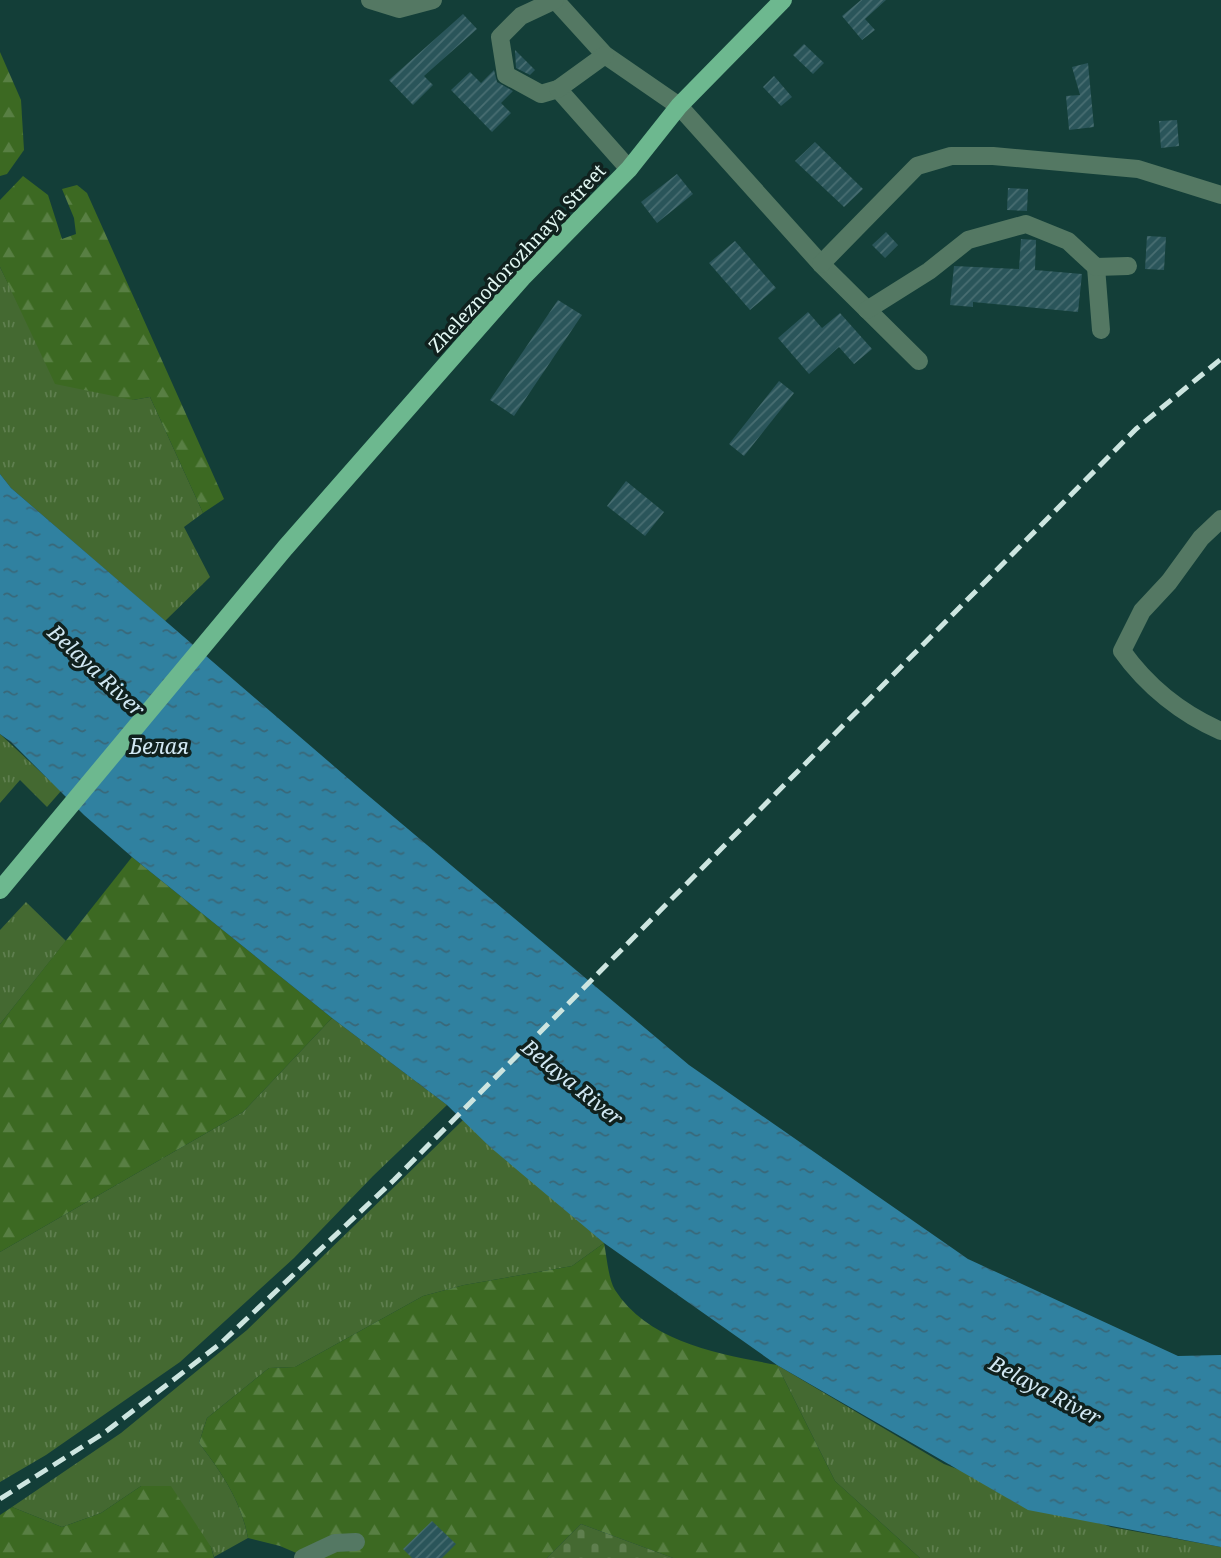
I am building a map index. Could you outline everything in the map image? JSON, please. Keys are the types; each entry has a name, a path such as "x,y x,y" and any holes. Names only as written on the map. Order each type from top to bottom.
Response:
{"main road":[{"name":"Zheleznodorozhnaya Street","path":"0,890 285,548 522,278 629,169 679,106 783,0"}],"street":[{"path":"370,0 399,9 433,0"},
{"path":"605,55 558,89 541,94 506,75 500,37 521,16 555,0 605,55 679,106 821,264 919,361"},
{"path":"558,89 629,169"},
{"path":"821,264 917,166 951,156 993,156 1138,169 1221,195"},
{"path":"867,310 929,271 968,240 1026,224 1068,241 1096,267 1101,330"},
{"path":"1096,267 1128,265"},
{"path":"1221,519 1201,538 1169,582 1142,611 1122,651 1135,669 1161,693 1196,720 1221,732"},
{"path":"303,1558 335,1543 356,1542"}],"green space":[{"path":"0,52 21,100 24,150 7,174 0,176"},
{"path":"23,176 48,195 62,239 76,234 74,218 62,189 77,185 87,193 224,499 203,513 150,397 133,400 55,384 0,267 0,200"},
{"path":"0,267 26,320 133,400 150,397 203,513 184,527 210,577 165,621 11,488 0,474"},
{"path":"0,734 61,791 47,807 20,780 0,803"},
{"path":"132,857 332,1018 243,1112 0,1252 0,1024"},
{"path":"26,902 66,941 0,1024 0,930"},
{"path":"332,1018 447,1105 373,1176 294,1258 180,1362 46,1455 0,1482 0,1252 243,1112"},
{"path":"463,1120 604,1243 572,1266 464,1285 423,1296 295,1367 269,1368 207,1418 199,1443 230,1488 241,1512 248,1538 214,1557 211,1547 141,1486 101,1513 62,1527 12,1507 121,1433 247,1330"},
{"path":"604,1243 609,1274 615,1290 629,1308 647,1323 687,1343 777,1365 835,1481 920,1558 673,1558 581,1524 547,1558 308,1558 280,1546 248,1538 241,1512 230,1488 199,1443 207,1418 269,1368 295,1367 423,1296 464,1285 572,1266"},
{"path":"777,1365 944,1464 1111,1527 1221,1547 1221,1558 920,1558 835,1481"},
{"path":"141,1486 171,1486 211,1547 214,1558 0,1558 0,1515 12,1507 62,1527 101,1513"},
{"path":"581,1524 673,1558 547,1558"}],"water":[{"name":"Белая","path":"0,474 11,488 364,792 689,1065 968,1259 1178,1356 1221,1355 1221,1547 1028,1510 777,1365 604,1243 490,1147 447,1105 332,1018 84,815 0,734"}],"building":[{"path":"861,0 886,0 865,19 875,30 862,40 842,16"},
{"path":"463,14 477,29 424,76 433,85 413,105 389,80"},
{"path":"804,44 824,63 813,74 793,55"},
{"path":"515,50 535,70 530,75 516,68"},
{"path":"1088,63 1094,127 1069,130 1066,96 1080,95 1072,67"},
{"path":"494,70 497,82 513,91 501,103 511,113 492,132 451,90 470,72 481,83"},
{"path":"774,76 792,97 781,106 763,87"},
{"path":"1177,120 1179,146 1161,148 1159,121"},
{"path":"815,142 863,189 844,207 795,161"},
{"path":"677,174 693,194 657,223 641,202"},
{"path":"1008,188 1028,189 1027,211 1007,210"},
{"path":"886,232 898,245 885,258 872,245"},
{"path":"1147,236 1166,237 1164,270 1145,269"},
{"path":"1021,239 1036,240 1035,270 1082,274 1078,312 973,302 973,307 950,305 954,266 1019,269"},
{"path":"735,241 776,288 750,310 709,263"},
{"path":"558,300 582,315 514,416 490,400"},
{"path":"808,312 822,328 840,313 872,349 854,364 839,347 809,374 778,338"},
{"path":"779,381 794,393 744,456 729,444"},
{"path":"626,481 664,512 645,536 607,506"},
{"path":"432,1521 456,1544 442,1558 412,1558 403,1549"}],"railway":[{"path":"0,1499 104,1433 220,1344 394,1180 1136,429 1221,359"}],"water label":[{"name":"Belaya River","path":"96,671"},
{"name":"Belaya River","path":"572,1083"},
{"name":"Belaya River","path":"1045,1391"}]}
